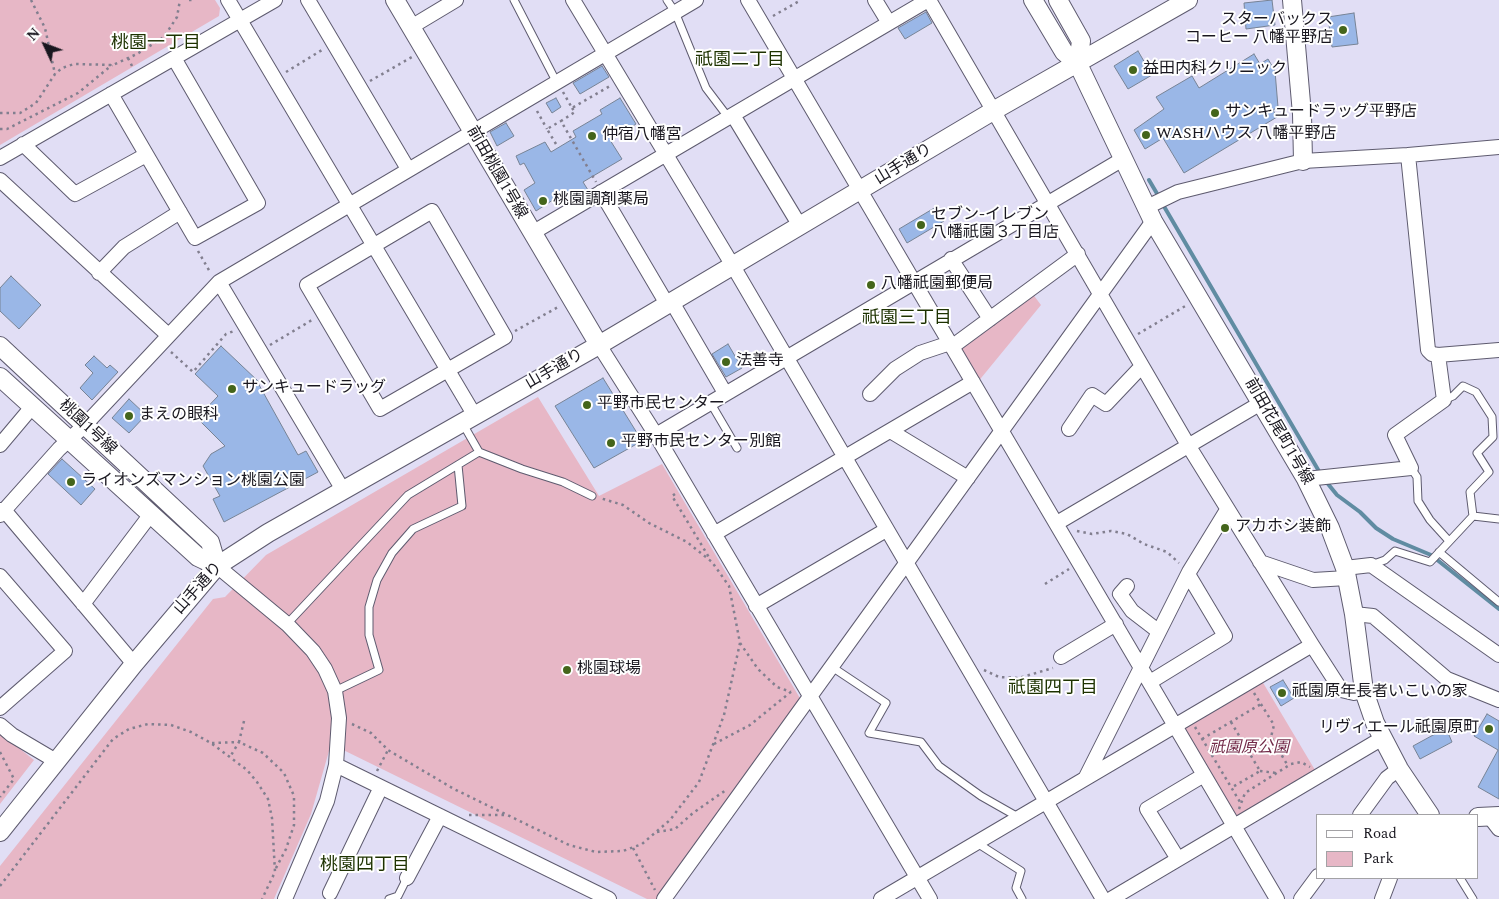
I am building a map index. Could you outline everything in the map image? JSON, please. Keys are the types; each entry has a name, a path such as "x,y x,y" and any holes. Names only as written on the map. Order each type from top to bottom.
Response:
{"street":[{"path":"228,0 447,370 469,419"},
{"path":"0,158 275,0"},
{"path":"308,0 408,169"},
{"name":"前田桃園1号線","path":"395,0 571,300 599,344"},
{"path":"411,27 456,0"},
{"path":"573,0 1048,801 1103,899"},
{"path":"134,664 1,510 84,426 218,283 408,169 605,55 671,6 696,0"},
{"path":"748,0 1277,899"},
{"path":"875,0 889,23"},
{"path":"532,233 928,0 1188,445 1312,645 1341,690 1354,693 1364,691"},
{"name":"前田花尾町1号線","path":"1033,0 1064,52 1078,64 1123,159 1155,207 1199,298 1261,403 1317,478 1330,528 1346,573 1354,614 1364,691 1382,739 1427,814"},
{"path":"1058,0 1081,41 1078,64"},
{"name":"山手通り","path":"0,832 134,664 217,566 268,533 599,344 993,111 1188,0"},
{"path":"1292,0 1302,114 1303,161"},
{"path":"111,94 195,238 258,203 174,58"},
{"path":"730,116 800,226"},
{"path":"23,144 75,194 146,155"},
{"path":"664,899 1101,294 1155,207 1178,192 1303,161 1499,147"},
{"path":"1408,154 1428,350 1432,354 1438,355 1499,350"},
{"path":"656,435 785,356 1123,159"},
{"path":"0,180 99,273 164,339"},
{"path":"602,192 725,393"},
{"path":"432,211 505,337 380,408 307,285 374,246 432,211"},
{"path":"99,273 124,247 180,212"},
{"path":"870,394 895,369 920,353 951,345 990,319 1078,254"},
{"path":"951,259 990,319"},
{"path":"218,283 342,490"},
{"path":"599,344 656,435 756,606 796,688 810,699 930,899"},
{"name":"桃園1号線","path":"0,346 210,542 217,566"},
{"path":"1317,478 1411,468 1394,435 1444,400 1438,355"},
{"path":"1069,429 1092,395 1106,404 1142,366"},
{"name":"桃園1号線","path":"0,377 198,557 217,566"},
{"path":"714,534 892,432 973,382"},
{"path":"1057,523 1261,403"},
{"path":"0,445 32,407"},
{"path":"892,432 968,478"},
{"path":"1086,776 1188,573 1227,510"},
{"path":"83,604 151,514"},
{"path":"756,606 886,530"},
{"path":"1260,562 1313,580 1371,565 1499,655"},
{"path":"217,566 287,624 313,651 326,669 335,691 339,718 336,765 327,800 285,899"},
{"path":"1150,682 1225,636 1188,573"},
{"path":"0,576 65,651 0,708"},
{"path":"1127,586 1120,594 1132,611 1158,630"},
{"path":"1354,614 1373,616 1447,679 1499,700"},
{"path":"1061,657 1116,624"},
{"path":"881,899 1048,801 1086,776 1190,718 1312,645"},
{"path":"0,725 12,736 56,761"},
{"path":"1111,899 1382,739"},
{"path":"336,765 609,899"},
{"path":"1361,814 1388,778 1399,770"},
{"path":"1178,859 1147,809 1204,775"},
{"path":"330,893 376,785"},
{"path":"407,878 440,816"},
{"path":"1301,899 1316,879"},
{"path":"1384,898 1390,879"}],"lane":[{"path":"514,0 557,82"},
{"path":"671,6 706,88 716,104 730,116"},
{"path":"1444,400 1453,396 1463,386 1476,392 1492,417 1493,437 1477,452 1489,472 1470,492 1473,516"},
{"path":"710,402 737,448"},
{"path":"469,419 479,452"},
{"path":"287,624 408,496 437,476 479,452"},
{"path":"479,452 522,469 563,482 592,496"},
{"path":"335,691 379,670 369,635 369,607 377,580 392,553 413,529 462,506 458,465"},
{"path":"1411,468 1417,477 1418,502 1449,541"},
{"path":"1473,516 1499,519"},
{"path":"1371,565 1385,560 1395,550 1430,562 1473,516"},
{"path":"1438,553 1499,602"},
{"path":"832,667 886,703 869,733 921,742 939,766 981,796 1018,817"},
{"path":"976,843 1021,871 1016,888 1022,899"},
{"path":"390,899 401,898 407,878"},
{"path":"1461,879 1473,899"}],"path":[{"path":"30,0 45,28 55,74"},
{"path":"0,129 7,130 16,126 78,92 112,65 137,54 164,36 177,17 180,0"},
{"path":"761,24 800,0"},
{"path":"274,79 334,44"},
{"path":"360,87 424,50"},
{"path":"0,113 20,113 36,104 55,74 62,68 74,64 112,65"},
{"path":"572,108 607,87"},
{"path":"547,129 575,112 567,99"},
{"path":"536,111 556,144"},
{"path":"560,121 602,192"},
{"path":"195,238 195,247 218,283"},
{"path":"1128,340 1199,298"},
{"path":"505,337 571,300"},
{"path":"260,351 323,313"},
{"path":"164,339 193,372 226,334 244,325"},
{"path":"339,718 371,734 388,750 454,789 569,845 596,852 623,851 642,844 670,820 699,782 724,715 740,643 729,586 712,562 672,496 687,487"},
{"path":"592,496 623,505 649,523 687,542 712,562"},
{"path":"1057,523 1073,531 1092,534 1110,531 1126,534 1144,544 1167,552 1188,573"},
{"path":"1045,584 1080,562"},
{"path":"740,643 758,669 777,687 796,688"},
{"path":"970,671 981,669 999,677 1018,678 1048,671 1058,666 1061,657"},
{"path":"1248,683 1274,725 1271,737 1288,766"},
{"path":"713,744 750,725 796,688"},
{"path":"1202,739 1261,704"},
{"path":"1190,718 1240,803"},
{"path":"230,757 239,742 244,721"},
{"path":"1231,722 1260,770 1276,774"},
{"path":"0,886 113,739 129,729 148,724 171,725 191,732 211,743 247,770 268,800 272,818 274,872"},
{"path":"211,743 239,742 263,753 284,774 294,796 294,825 286,849 262,899"},
{"path":"376,785 388,750"},
{"path":"0,752 14,779 0,797"},
{"path":"1235,827 1240,803 1245,793 1288,766 1301,762 1310,767 1318,777"},
{"path":"1231,788 1260,770"},
{"path":"656,832 675,829 714,797 731,788 748,784"},
{"path":"466,815 508,815"},
{"path":"632,848 644,866 655,890 664,899"}],"green space":[{"path":"0,0 215,0 220,8 219,16 0,145"},
{"path":"1032,293 1041,305 977,383 958,349"},
{"path":"538,397 599,496 662,464 801,700 656,899 647,899 331,744 311,814 274,899 0,899 0,866 213,599 225,597 266,555"},
{"name":"祇園原公園","path":"1262,681 1315,770 1240,816 1233,814 1185,732 1187,725"},
{"path":"0,733 34,760 0,804"}],"building":[{"path":"1272,0 1275,25 1246,29 1244,3"},
{"path":"926,12 932,23 905,39 898,28"},
{"name":"スターバックス コーヒー 八幡平野店","path":"1354,13 1358,44 1332,47 1328,17"},
{"name":"益田内科クリニック","path":"1138,51 1152,75 1128,89 1114,66"},
{"name":"サンキュードラッグ平野店","path":"1254,54 1260,64 1268,59 1275,71 1278,107 1273,110 1277,117 1184,173 1163,138 1145,149 1134,130 1164,109 1156,97 1192,76 1199,88"},
{"path":"602,66 609,77 580,94 573,83"},
{"path":"556,98 561,107 552,113 546,103"},
{"path":"620,98 636,124 610,140 622,159 583,182 588,190 563,203 559,196 536,211 524,190 535,183 524,163 520,165 516,156 545,142 551,152 576,137 573,131 602,114 600,110"},
{"path":"506,123 514,136 497,146 490,132"},
{"name":"セブン-イレブン 八幡祇園３丁目店","path":"936,207 944,221 907,243 899,229"},
{"path":"11,276 41,305 19,329 0,311 0,288"},
{"name":"法善寺","path":"728,344 742,368 726,377 712,354"},
{"path":"221,346 259,382 298,455 306,451 318,472 224,522 213,499 220,496 203,466 211,454 225,446 197,418 218,396 195,374"},
{"path":"94,356 107,368 110,365 118,372 92,400 80,388 93,373 85,365"},
{"path":"603,378 642,441 594,468 555,406"},
{"name":"まえの眼科","path":"129,399 146,415 129,433 112,418"},
{"name":"ライオンズマンション桃園公園","path":"62,459 95,489 81,505 48,474"},
{"name":"祇園原年長者いこいの家","path":"1283,680 1294,698 1281,706 1270,687"},
{"path":"1487,714 1499,721 1499,799 1478,787 1498,750 1474,736"},
{"path":"1446,728 1452,742 1420,759 1413,746"}],"waterway":[{"path":"1149,180 1159,197"},
{"path":"1162,203 1320,473"},
{"path":"1324,479 1337,495 1360,512 1376,528 1393,539 1431,555 1499,609"}],"place":[{"name":"スターバックス コーヒー 八幡平野店","path":"1343,30"},
{"name":"益田内科クリニック","path":"1133,70"},
{"name":"サンキュードラッグ平野店","path":"1215,113"},
{"name":"WASHハウス 八幡平野店","path":"1146,135"},
{"name":"仲宿八幡宮","path":"592,136"},
{"name":"桃園調剤薬局","path":"543,201"},
{"name":"セブン-イレブン 八幡祇園３丁目店","path":"921,225"},
{"name":"八幡祇園郵便局","path":"871,285"},
{"name":"法善寺","path":"726,362"},
{"name":"サンキュードラッグ","path":"232,389"},
{"name":"平野市民センター","path":"587,405"},
{"name":"まえの眼科","path":"129,416"},
{"name":"平野市民センター別館","path":"611,443"},
{"name":"ライオンズマンション桃園公園","path":"71,482"},
{"name":"アカホシ装飾","path":"1225,528"},
{"name":"桃園球場","path":"567,670"},
{"name":"祇園原年長者いこいの家","path":"1282,693"},
{"name":"リヴィエール祇園原町","path":"1489,729"}],"district":[{"name":"桃園一丁目","path":"156,44"},
{"name":"祇園二丁目","path":"740,61"},
{"name":"祇園三丁目","path":"907,319"},
{"name":"祇園四丁目","path":"1053,689"},
{"name":"桃園四丁目","path":"365,866"}]}
